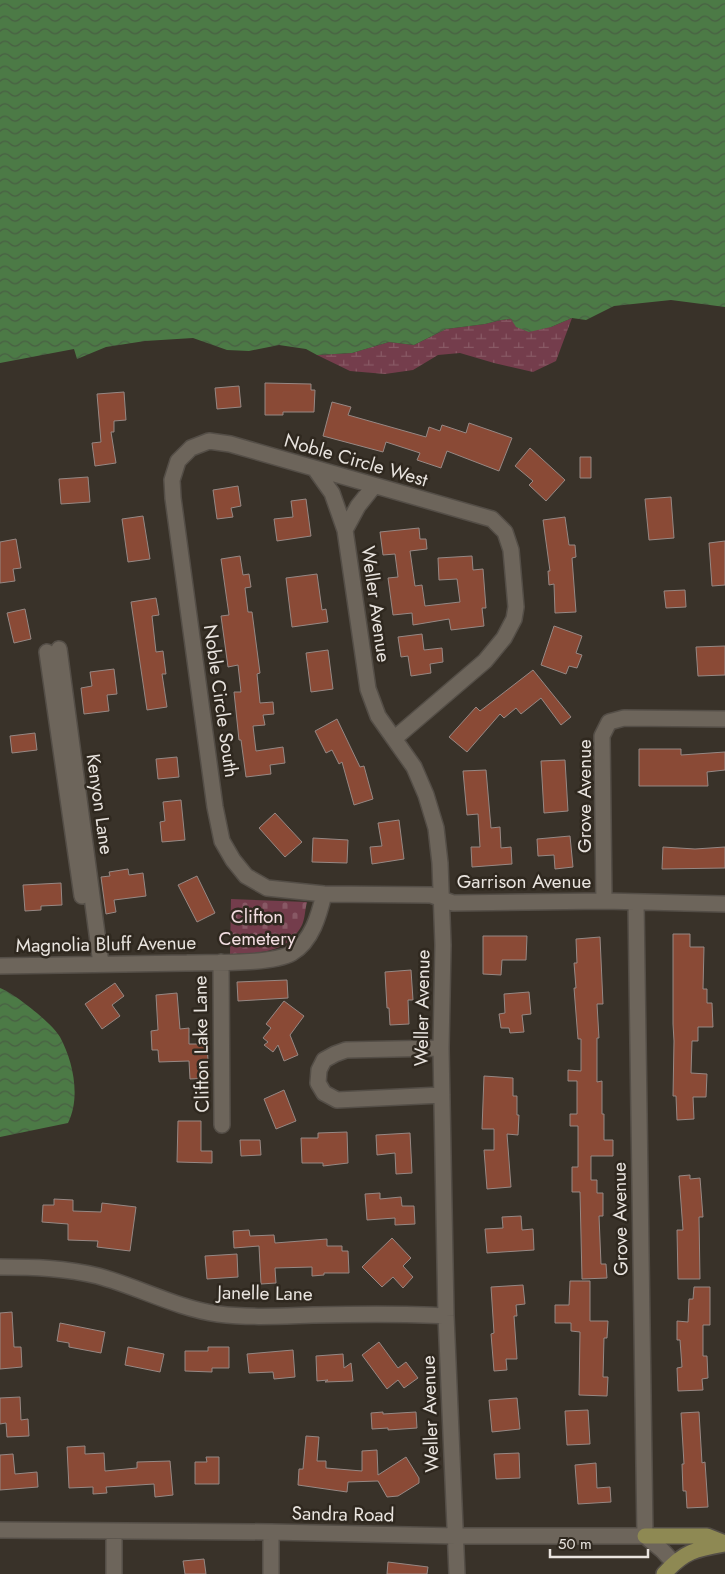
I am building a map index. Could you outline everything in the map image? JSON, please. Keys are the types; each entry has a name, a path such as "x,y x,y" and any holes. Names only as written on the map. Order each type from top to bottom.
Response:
{"main road":[{"path":"644,1536 707,1536 725,1543"},
{"path":"669,1568 685,1555 701,1548 725,1543"}],"street":[{"name":"Noble Circle West","path":"191,448 209,441 230,444 315,470 492,519 505,532 511,550 516,607 514,619 504,638 485,661 395,738"},
{"name":"Noble Circle South","path":"191,448 178,461 172,480 173,498 215,807 222,841 233,860 246,876 267,888 324,894"},
{"name":"Weller Avenue","path":"315,470 332,493 345,530 368,689 378,716 414,767 426,795 436,828 440,863 443,945 441,1048 446,1316 457,1574"},
{"path":"345,530 358,506 374,486"},
{"path":"53,651 97,964"},
{"name":"Grove Avenue","path":"604,901 602,736 609,722 624,718 725,719"},
{"name":"Garrison Avenue","path":"324,894 432,895 453,903 604,901 725,904"},
{"name":"Magnolia Bluff Avenue","path":"0,966 270,960 292,953 307,938 318,918 324,894"},
{"name":"Grove Avenue","path":"636,902 644,1536"},
{"name":"Clifton Lake Lane","path":"221,962 222,1125"},
{"path":"441,1048 346,1050 324,1060 318,1070 318,1083 324,1093 337,1100 442,1095"},
{"name":"Janelle Lane","path":"0,1267 40,1267 71,1270 100,1277 192,1309 219,1314 248,1316 396,1313 446,1316"},
{"name":"Sandra Road","path":"0,1530 271,1532 456,1536 644,1536"},
{"path":"114,1532 114,1574"},
{"path":"271,1532 271,1574"},
{"path":"644,1536 662,1550 669,1568"}],"green space":[{"path":"572,318 556,361 533,372 460,353 438,355 413,370 385,374 350,371 317,355 352,353 389,342 414,345 446,329 501,320 511,319 551,327"},
{"name":"Clifton Cemetery","path":"231,899 307,902 302,925 296,935 288,942 271,950 230,954"}],"water":[{"path":"0,0 725,0 725,307 671,300 614,306 586,320 572,318 551,327 529,332 516,327 511,319 501,320 446,329 414,345 389,342 352,353 317,355 306,349 279,345 249,351 227,350 193,338 145,341 106,347 77,359 74,349 0,363"},
{"path":"0,988 33,1010 60,1037 69,1057 74,1079 74,1102 68,1123 0,1137"}],"building":[{"path":"265,383 311,384 311,390 315,390 314,412 283,412 283,415 265,415"},
{"path":"239,386 241,407 217,409 215,388"},
{"path":"124,392 126,420 114,421 114,432 111,432 116,463 95,466 92,443 101,442 97,394"},
{"path":"332,402 351,407 348,415 426,437 429,427 440,431 442,425 466,433 469,423 512,438 499,471 447,451 441,468 417,460 420,453 386,442 383,452 323,436"},
{"path":"530,448 565,480 546,501 529,485 533,481 515,466"},
{"path":"580,457 591,457 591,478 580,478"},
{"path":"88,477 90,502 61,504 59,479"},
{"path":"238,486 241,506 231,508 233,517 217,519 213,490"},
{"path":"671,497 674,538 649,540 645,499"},
{"path":"306,499 311,536 277,541 274,519 293,517 291,501"},
{"path":"143,516 150,559 128,562 122,519"},
{"path":"565,517 569,545 575,545 576,557 572,558 576,612 555,613 554,584 549,585 548,571 550,571 543,520"},
{"path":"419,528 420,539 426,539 427,549 410,551 415,586 422,585 425,606 460,602 457,579 439,580 438,558 472,556 473,570 483,569 486,608 482,608 484,626 451,630 449,619 413,625 412,613 393,615 388,578 398,577 395,554 383,555 380,532"},
{"path":"16,539 21,568 13,569 15,581 0,583 0,542"},
{"path":"725,541 725,585 712,586 709,543"},
{"path":"240,556 243,575 249,574 251,587 245,588 248,612 252,612 260,673 257,674 260,703 273,702 274,714 263,715 265,725 253,726 256,751 283,747 285,763 270,765 271,774 246,777 241,740 239,740 234,692 241,692 238,665 228,667 221,616 229,615 221,559"},
{"path":"317,574 322,610 326,609 328,622 292,627 286,578"},
{"path":"685,590 686,607 666,608 664,591"},
{"path":"156,598 159,615 152,616 156,652 163,651 166,674 162,674 167,707 147,710 131,602"},
{"path":"25,609 31,639 14,643 7,613"},
{"path":"554,626 582,636 576,653 582,655 577,668 569,666 566,674 541,665"},
{"path":"422,634 424,650 442,648 443,662 430,664 431,673 411,676 408,656 401,657 398,637"},
{"path":"725,646 725,675 698,676 696,647"},
{"path":"328,650 333,689 311,692 306,653"},
{"path":"114,669 117,694 107,695 109,711 84,714 81,688 92,686 90,672"},
{"path":"533,670 571,717 561,725 541,698 521,714 516,708 504,718 500,714 467,752 449,737 476,707 480,711"},
{"path":"337,719 360,767 364,766 373,799 354,805 342,762 339,764 332,750 326,753 315,731"},
{"path":"35,733 37,750 12,753 10,736"},
{"path":"639,749 681,749 681,755 725,752 725,770 707,772 708,786 639,786"},
{"path":"177,757 179,777 158,779 156,759"},
{"path":"565,760 568,811 544,813 541,761"},
{"path":"486,770 491,828 500,827 501,848 511,847 512,864 472,867 471,847 480,847 478,814 467,815 463,771"},
{"path":"181,800 185,840 162,842 160,822 165,821 163,802"},
{"path":"275,813 302,842 285,857 259,828"},
{"path":"399,820 404,859 372,864 370,847 382,846 378,823"},
{"path":"570,836 573,867 555,869 554,855 538,856 537,839"},
{"path":"313,838 348,840 347,863 312,862"},
{"path":"663,847 695,849 725,847 725,868 662,869"},
{"path":"128,869 129,875 143,873 146,896 114,900 116,912 106,914 101,877 110,876 109,872"},
{"path":"197,876 215,913 197,922 178,885"},
{"path":"61,883 62,905 41,906 41,910 25,911 23,885"},
{"path":"673,934 690,934 690,947 704,947 703,989 707,989 707,1003 712,1003 713,1027 698,1027 698,1041 692,1041 691,1073 707,1074 706,1097 693,1097 694,1119 677,1120 676,1096 673,1096"},
{"path":"483,936 527,936 526,960 502,960 501,975 483,974"},
{"path":"600,937 603,1004 597,1004 599,1038 597,1038 597,1082 602,1081 604,1140 613,1140 613,1156 591,1156 591,1180 597,1180 597,1193 603,1193 603,1216 599,1216 601,1264 606,1264 607,1278 582,1279 580,1192 572,1192 572,1167 578,1167 578,1126 570,1126 570,1114 577,1114 577,1081 568,1081 568,1070 581,1071 581,1039 578,1039 574,988 576,988 574,963 577,963 576,939"},
{"path":"411,970 413,1000 408,1000 409,1024 390,1025 385,972"},
{"path":"287,980 288,998 238,1001 237,982"},
{"path":"115,983 124,996 112,1005 120,1016 102,1029 85,1004"},
{"path":"529,992 531,1014 522,1015 524,1032 510,1033 509,1028 501,1028 499,1014 505,1013 504,994"},
{"path":"177,993 180,1029 189,1028 189,1044 207,1044 209,1078 190,1079 189,1061 159,1062 158,1050 152,1050 151,1031 158,1030 156,995"},
{"path":"284,1001 304,1016 290,1035 298,1055 284,1061 278,1045 273,1052 264,1045 268,1042 263,1038 271,1028 266,1024"},
{"path":"484,1076 513,1078 513,1096 517,1096 517,1115 519,1115 518,1135 507,1134 511,1187 487,1189 484,1150 494,1150 494,1129 482,1129"},
{"path":"284,1090 296,1121 276,1129 264,1099"},
{"path":"178,1121 201,1121 201,1151 212,1151 212,1163 177,1162"},
{"path":"347,1132 348,1163 323,1166 323,1163 302,1163 301,1138 318,1138 318,1133"},
{"path":"410,1133 412,1173 396,1174 395,1153 377,1155 376,1135"},
{"path":"240,1140 260,1140 261,1155 241,1156"},
{"path":"690,1175 690,1179 700,1178 703,1217 699,1217 700,1279 678,1279 677,1230 683,1230 679,1176"},
{"path":"380,1193 380,1199 401,1197 402,1206 414,1206 415,1224 395,1225 395,1218 367,1220 365,1194"},
{"path":"54,1199 73,1200 73,1211 101,1212 102,1203 136,1207 130,1251 97,1247 98,1241 68,1240 68,1224 42,1222 43,1205 54,1205"},
{"path":"521,1216 522,1230 533,1229 534,1250 487,1253 485,1229 503,1228 502,1217"},
{"path":"249,1230 250,1236 274,1235 275,1243 327,1239 327,1246 342,1246 342,1251 348,1251 349,1273 324,1273 324,1275 312,1276 312,1267 275,1268 276,1283 261,1284 259,1246 234,1248 233,1231"},
{"path":"392,1238 411,1258 403,1266 413,1277 403,1288 393,1277 382,1287 362,1267"},
{"path":"237,1254 238,1277 207,1279 205,1256"},
{"path":"570,1281 590,1281 590,1321 608,1321 607,1338 604,1338 603,1377 608,1377 607,1396 579,1395 580,1332 571,1331 571,1323 555,1323 555,1305 569,1305"},
{"path":"523,1285 525,1304 516,1305 517,1316 514,1316 517,1359 506,1359 507,1370 494,1371 491,1334 494,1333 491,1287"},
{"path":"694,1287 710,1287 710,1325 703,1325 703,1356 707,1356 708,1378 702,1379 703,1390 678,1391 677,1368 682,1367 680,1340 677,1340 677,1321 688,1322 689,1299 693,1299"},
{"path":"12,1312 14,1347 21,1347 22,1367 0,1369 0,1313"},
{"path":"60,1323 105,1332 101,1353 69,1347 69,1343 57,1341"},
{"path":"379,1342 398,1368 406,1362 418,1378 404,1388 398,1380 387,1389 362,1355"},
{"path":"128,1347 164,1354 160,1372 125,1365"},
{"path":"208,1347 229,1347 229,1368 212,1368 212,1372 185,1371 185,1351 208,1351"},
{"path":"293,1350 295,1377 274,1379 273,1372 249,1373 247,1354"},
{"path":"343,1354 344,1368 351,1363 353,1381 317,1381 316,1356"},
{"path":"20,1397 21,1420 28,1419 29,1436 7,1437 6,1423 0,1424 0,1398"},
{"path":"517,1398 520,1429 492,1432 489,1400"},
{"path":"588,1410 590,1444 567,1445 565,1411"},
{"path":"383,1412 383,1414 416,1412 417,1428 372,1429 371,1413"},
{"path":"699,1412 702,1463 705,1462 708,1507 687,1508 686,1491 683,1491 682,1464 684,1464 681,1413"},
{"path":"306,1436 319,1437 317,1461 326,1461 326,1468 362,1471 362,1451 377,1450 378,1475 406,1457 419,1478 419,1483 398,1496 387,1497 378,1481 348,1482 347,1492 298,1485 299,1469 303,1469"},
{"path":"85,1446 85,1454 104,1453 105,1471 137,1468 137,1462 170,1461 173,1495 155,1497 154,1484 106,1487 107,1493 93,1494 93,1487 69,1488 67,1447"},
{"path":"519,1453 520,1478 496,1479 494,1454"},
{"path":"13,1454 15,1474 37,1472 38,1487 0,1490 0,1455"},
{"path":"206,1457 219,1457 219,1484 195,1484 195,1462 207,1462"},
{"path":"596,1463 597,1488 610,1487 611,1502 578,1504 575,1465"},
{"path":"204,1559 206,1574 185,1574 183,1561"},
{"path":"388,1562 428,1567 427,1574 387,1574"}]}
